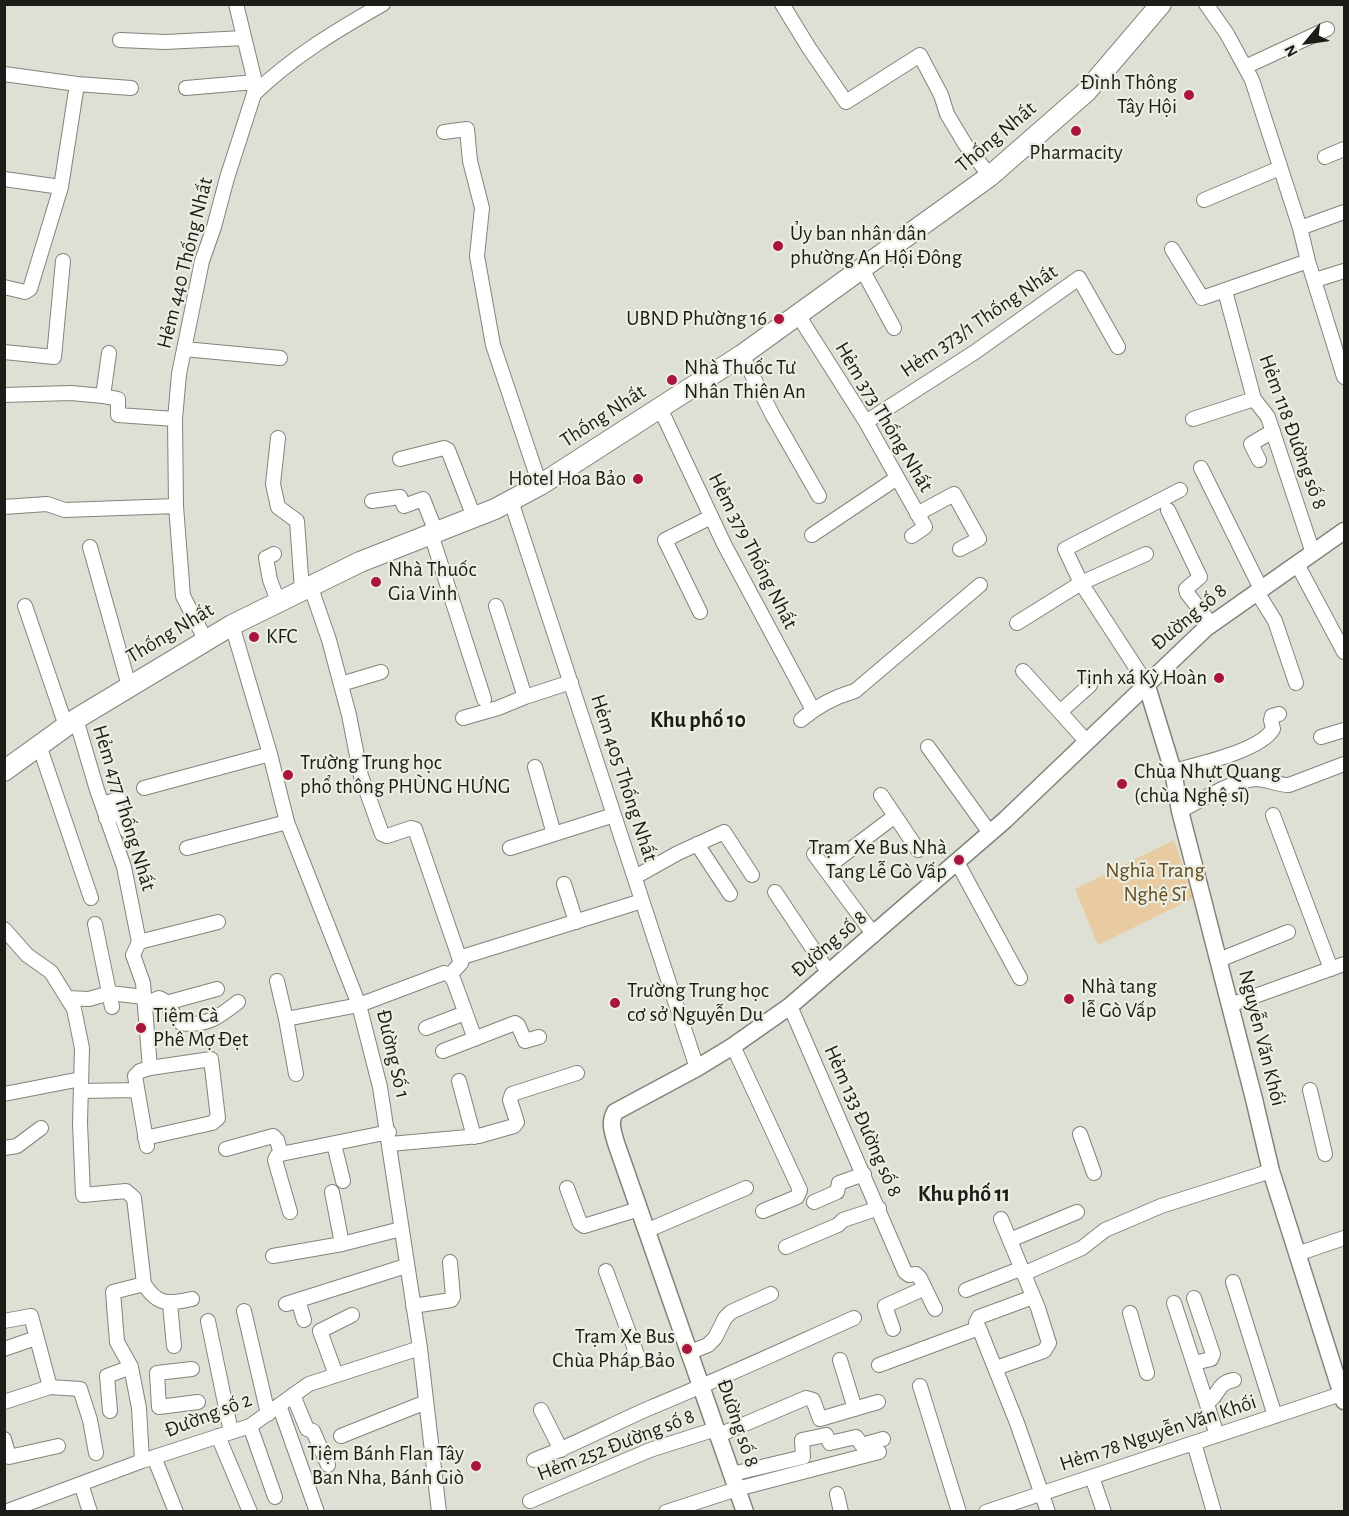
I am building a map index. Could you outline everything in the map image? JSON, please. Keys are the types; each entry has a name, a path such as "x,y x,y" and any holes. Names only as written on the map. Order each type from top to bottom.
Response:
{"main road":[{"name":"Thống Nhất","path":"4,771 71,722 205,639 360,561 511,501 540,485 742,355 990,176 1086,92 1161,4"}],"street":[{"path":"236,4 255,88"},
{"path":"186,88 255,88 327,37 382,4"},
{"path":"782,4 846,102 920,55 941,95 947,114 965,144 990,176"},
{"path":"1206,4 1227,34 1252,80 1300,228 1344,377"},
{"path":"1245,67 1327,29"},
{"path":"120,40 165,42 244,38"},
{"path":"4,74 77,84 130,88"},
{"path":"4,287 25,292 30,290 61,187 77,84"},
{"name":"Hẻm 440 Thống Nhất","path":"205,639 183,596 176,506 175,419 184,349 202,261 255,88"},
{"path":"444,132 467,129 470,161 482,208 477,256 493,345 540,485"},
{"path":"1325,157 1344,149"},
{"path":"1204,200 1280,168"},
{"path":"4,179 61,187"},
{"path":"1300,228 1344,212"},
{"path":"1172,249 1202,298 1308,261"},
{"path":"4,352 54,357 63,261"},
{"path":"862,269 894,328"},
{"path":"1315,280 1344,271"},
{"name":"Hẻm 373/1 Thống Nhất","path":"866,422 975,352 1079,278 1118,347"},
{"name":"Hẻm 118 Đường số 8","path":"1225,291 1254,399 1268,417 1313,553"},
{"name":"Hẻm 373 Thống Nhất","path":"798,315 866,422 925,527 912,536"},
{"path":"184,349 280,358"},
{"path":"103,396 109,353"},
{"path":"742,355 773,416 819,496"},
{"path":"4,395 71,393 103,396 118,399 118,415 175,419"},
{"path":"1193,419 1254,399"},
{"name":"Hẻm 379 Thống Nhất","path":"660,408 724,544 813,710"},
{"path":"1259,460 1251,444 1273,431"},
{"path":"278,438 273,483 279,507 297,521 306,587 329,640 349,715 361,777 382,834 387,836 411,828 415,829 461,963 459,968 450,975"},
{"path":"400,459 444,447 448,450 474,517"},
{"path":"1201,468 1275,621 1296,684"},
{"path":"812,535 897,478"},
{"path":"1146,683 1081,583 1065,551 1066,547 1180,490"},
{"path":"917,514 954,494 979,538 960,549"},
{"path":"372,501 400,497 404,506 423,499 484,699"},
{"name":"Hẻm 405 Thống Nhất","path":"511,501 697,1068"},
{"path":"4,507 47,504 65,510 176,506"},
{"path":"1168,510 1200,578 1188,586 1187,593 1211,624"},
{"path":"700,612 665,540 711,517"},
{"name":"Đường số 8","path":"745,1512 612,1129 612,1118 615,1112 697,1068 790,1006 990,833 1211,624 1344,531"},
{"path":"90,547 129,686"},
{"path":"274,554 266,558 270,580 278,602"},
{"path":"1017,623 1081,583 1146,554"},
{"path":"1297,564 1344,652"},
{"path":"801,720 837,696 855,691 980,585"},
{"name":"Hẻm 477 Thống Nhất","path":"25,606 71,722 124,867 139,942 133,955 143,984 150,1068"},
{"path":"496,606 525,697"},
{"name":"Đường Số 1","path":"232,625 270,754 287,822 359,1005 380,1087 420,1348 439,1512"},
{"path":"1023,671 1087,742"},
{"path":"341,684 381,672"},
{"path":"463,718 571,682"},
{"name":"Nguyễn Văn Khối","path":"1146,683 1173,771 1180,811 1271,1171 1344,1396"},
{"path":"1060,712 1090,685"},
{"path":"1173,771 1215,760 1263,741 1274,729 1272,716 1279,714"},
{"path":"1321,737 1343,735"},
{"path":"39,745 91,898"},
{"path":"928,747 990,833"},
{"path":"144,788 270,754"},
{"path":"1180,811 1245,780 1258,779 1289,785 1344,764"},
{"path":"534,767 554,834"},
{"path":"881,795 918,850"},
{"path":"104,811 119,799"},
{"path":"104,811 120,812 127,831"},
{"path":"510,848 614,815"},
{"path":"1230,1005 1338,967 1273,815"},
{"path":"826,868 894,816"},
{"path":"188,849 287,822"},
{"path":"635,877 724,832 752,875"},
{"path":"697,844 730,894"},
{"path":"814,854 874,935"},
{"path":"957,862 1020,978"},
{"path":"564,884 576,922"},
{"path":"775,892 829,973"},
{"path":"459,958 642,901"},
{"path":"139,942 218,922"},
{"path":"95,924 112,1007"},
{"path":"4,929 27,955 51,972 74,1009 82,1048 83,1195 126,1191 134,1198 144,1284 152,1296 170,1304 192,1299"},
{"path":"1219,960 1287,932"},
{"path":"286,1019 359,1005 444,973 450,975"},
{"path":"450,975 475,1039"},
{"path":"277,981 296,1074"},
{"path":"166,1002 217,989"},
{"path":"67,998 89,999 110,993 144,1001 159,998 166,1002 181,1023 190,1024 218,1018 238,1002"},
{"name":"Hẻm 133 Đường số 8","path":"790,1006 905,1272 909,1275 916,1274 920,1278 935,1309"},
{"path":"426,1028 465,1013"},
{"path":"443,1051 515,1023 525,1041 539,1037"},
{"path":"733,1046 800,1190 797,1197 763,1211"},
{"path":"211,1059 218,1118 212,1123 146,1142 135,1076 140,1071 150,1068 211,1059"},
{"path":"290,1212 275,1160 281,1154 334,1144 389,1138 474,1137 516,1125 510,1100 512,1094 577,1073"},
{"path":"459,1081 474,1137"},
{"path":"4,1094 81,1085 136,1090"},
{"path":"1310,1090 1325,1154"},
{"path":"4,1149 17,1146 40,1128"},
{"path":"1080,1134 1094,1173"},
{"path":"226,1149 273,1136 277,1140 281,1154"},
{"path":"334,1144 344,1181"},
{"path":"966,1290 1082,1248 1105,1230 1161,1206 1271,1171"},
{"path":"814,1202 837,1192 839,1183 864,1174"},
{"path":"567,1188 580,1222 584,1226 639,1209"},
{"path":"646,1231 746,1188"},
{"path":"332,1192 342,1244"},
{"path":"786,1247 838,1225 843,1220 879,1208"},
{"path":"1010,1240 1077,1212"},
{"path":"996,1368 1044,1351 1049,1343 1001,1219"},
{"path":"273,1256 342,1244 401,1229"},
{"path":"1297,1254 1344,1238"},
{"path":"413,1306 451,1300 453,1297 450,1262"},
{"path":"304,1320 292,1302 406,1266"},
{"path":"606,1271 639,1360"},
{"path":"1233,1282 1275,1416"},
{"path":"144,1284 113,1292 117,1342 131,1367 148,1460 176,1512"},
{"path":"893,1329 885,1306 925,1287"},
{"path":"688,1353 708,1346 731,1312 771,1294"},
{"path":"1033,1297 980,1317 976,1323 996,1368 1048,1512"},
{"path":"1194,1298 1213,1354 1210,1359 1194,1363"},
{"path":"1174,1303 1217,1435"},
{"path":"170,1304 174,1346"},
{"path":"244,1311 273,1409 317,1512"},
{"path":"1130,1313 1147,1373"},
{"path":"4,1321 31,1316 50,1387"},
{"path":"336,1375 320,1331 352,1316"},
{"path":"534,1460 561,1450 854,1318"},
{"path":"208,1321 224,1434 250,1512"},
{"path":"879,1365 979,1328"},
{"path":"4,1349 36,1338"},
{"name":"Đường số 2","path":"5,1512 250,1426 309,1384 420,1348"},
{"path":"840,1360 855,1409 878,1402"},
{"path":"110,1411 107,1376 131,1367"},
{"path":"159,1407 157,1373 192,1369"},
{"path":"1207,1403 1214,1399 1220,1386 1226,1381 1234,1380"},
{"path":"920,1386 959,1512"},
{"path":"4,1402 50,1387 80,1389 90,1419 96,1453"},
{"path":"293,1395 307,1429 314,1431 328,1466"},
{"name":"Hẻm 78 Nguyễn Văn Khối","path":"986,1512 1004,1509 1040,1494 1217,1435 1344,1396"},
{"name":"Hẻm 252 Đường số 8","path":"531,1501 650,1450 717,1432 806,1398 813,1400 820,1419 855,1409"},
{"path":"139,1408 198,1402"},
{"path":"341,1436 426,1402"},
{"path":"541,1410 561,1450"},
{"path":"250,1426 275,1497"},
{"path":"674,1510 734,1482 803,1457 802,1440 826,1435 830,1443 856,1437 862,1445 881,1446 734,1482"},
{"path":"4,1439 9,1457 58,1446"},
{"path":"1194,1443 1214,1512"},
{"path":"1092,1477 1104,1512"},
{"path":"81,1484 90,1512"},
{"path":"837,1494 841,1512"}],"green space":[{"name":"Nghĩa Trang Nghệ Sĩ","path":"1174,840 1194,898 1098,945 1075,889"}],"place":[{"name":"Đình Thông Tây Hội","path":"1189,95"},
{"name":"Pharmacity","path":"1076,131"},
{"name":"Ủy ban nhân dân phường An Hội Đông","path":"778,246"},
{"name":"UBND Phường 16","path":"779,319"},
{"name":"Nhà Thuốc Tư Nhân Thiên An","path":"672,380"},
{"name":"Hotel Hoa Bảo","path":"638,479"},
{"name":"Nhà Thuốc Gia Vinh","path":"376,582"},
{"name":"KFC","path":"254,637"},
{"name":"Tịnh xá Kỳ Hoàn","path":"1219,678"},
{"name":"Trường Trung học phổ thông PHÙNG HƯNG","path":"288,775"},
{"name":"Chùa Nhựt Quang (chùa Nghệ sĩ)","path":"1122,784"},
{"name":"Trạm Xe Bus Nhà Tang Lễ Gò Vấp","path":"959,860"},
{"name":"Nhà tang lễ Gò Vấp","path":"1069,999"},
{"name":"Trường Trung học cơ sở Nguyễn Du","path":"615,1003"},
{"name":"Tiệm Cà Phê Mợ Đẹt","path":"141,1028"},
{"name":"Trạm Xe Bus Chùa Pháp Bảo","path":"687,1349"},
{"name":"Tiệm Bánh Flan Tây Ban Nha, Bánh Giò","path":"476,1466"}],"district":[{"name":"Khu phố 10","path":"698,720"},
{"name":"Khu phố 11","path":"964,1194"}]}
